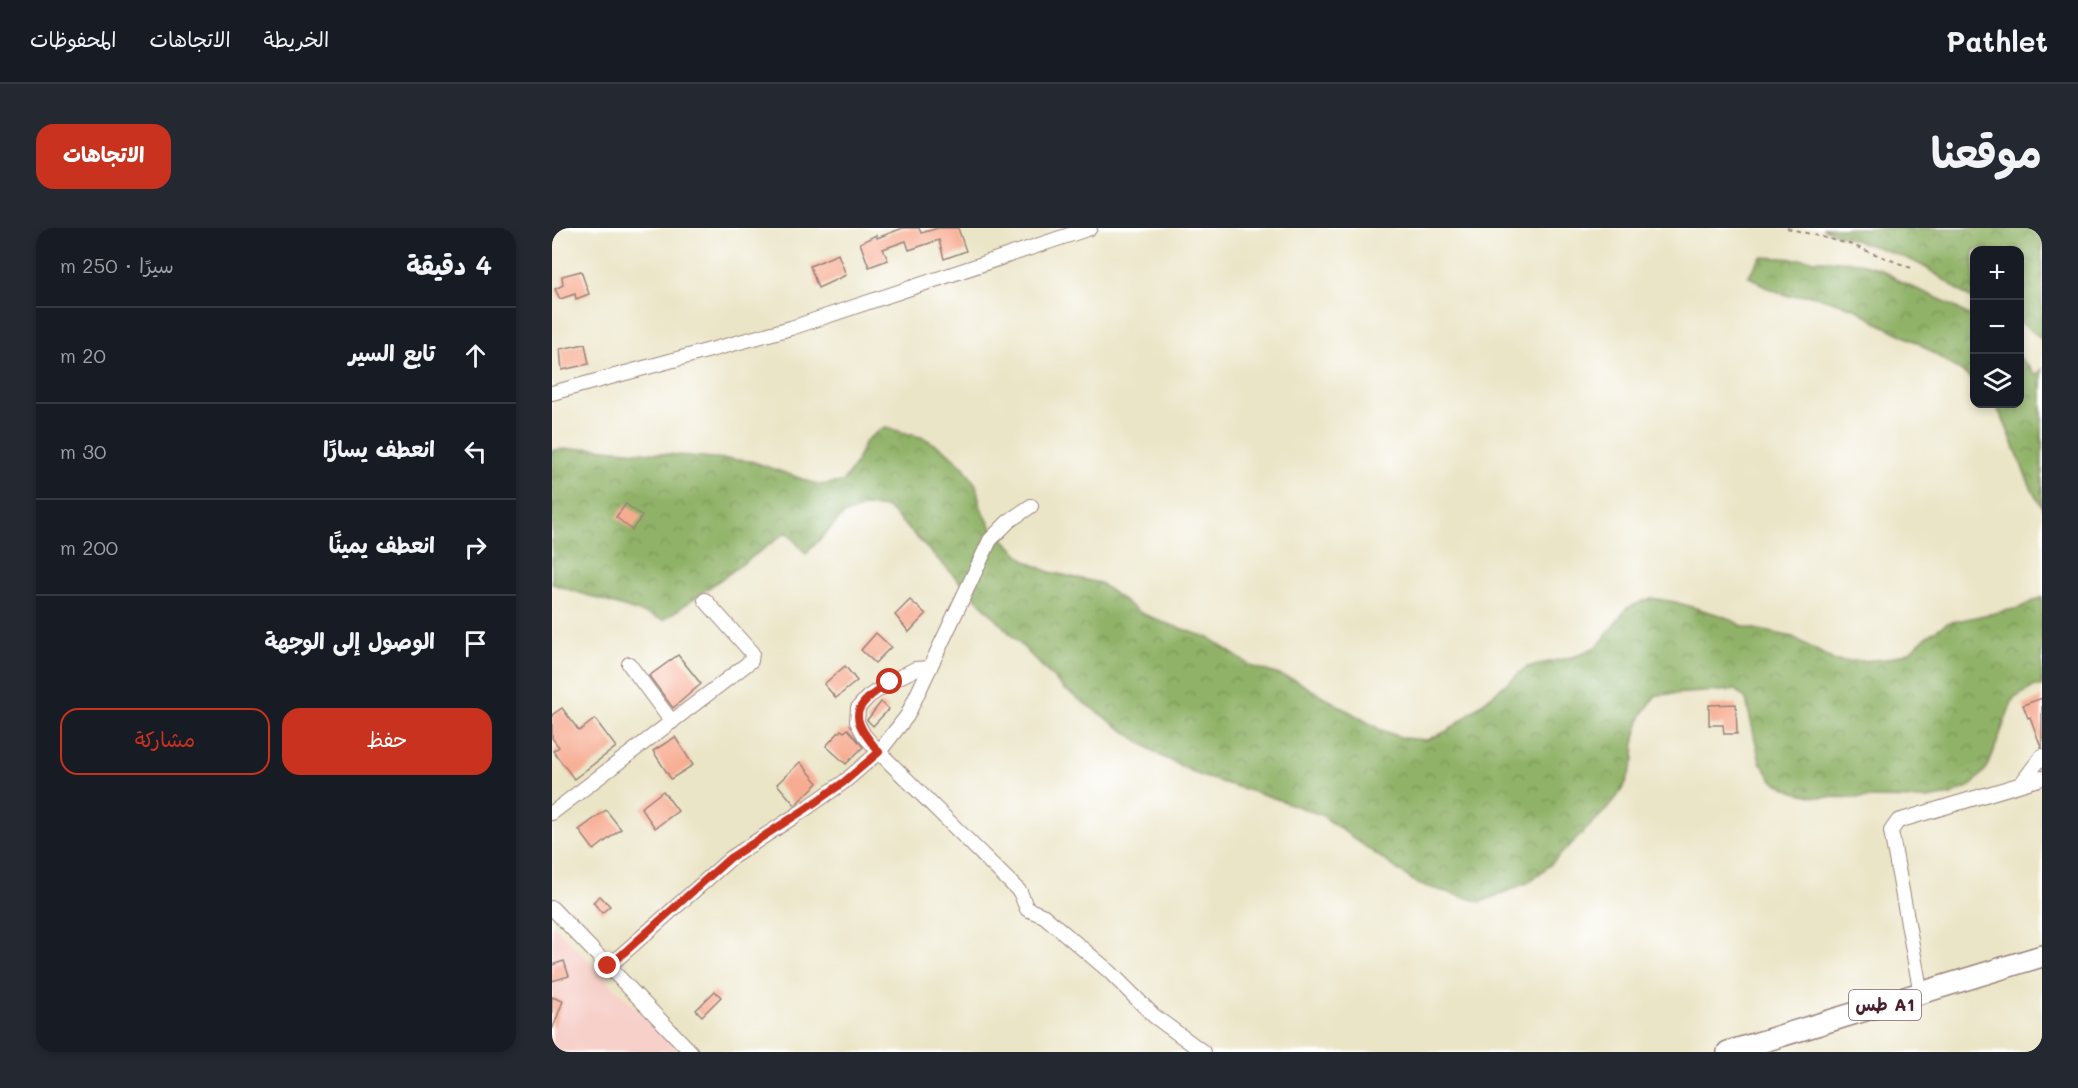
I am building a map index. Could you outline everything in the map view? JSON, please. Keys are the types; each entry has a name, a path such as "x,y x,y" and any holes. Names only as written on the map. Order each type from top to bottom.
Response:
{"highway":[{"name":"طس A1","path":"1728,1052 2042,956"}],"street":[{"path":"552,393 791,328 1090,228"},
{"path":"608,966 730,858 844,782 879,752 907,716 990,540 1009,520 1031,506"},
{"path":"554,808 613,768 751,661 752,653 705,600"},
{"path":"629,664 672,722"},
{"path":"930,668 915,669 868,697 858,708 857,722 864,735 1020,892 1027,909 1044,916 1110,972 1154,1016 1203,1052"},
{"path":"2021,784 2042,756"},
{"path":"1921,994 1891,831 1898,821 2042,778"},
{"path":"552,908 691,1052"}],"path":[{"path":"1787,228 1849,244 1914,269"}],"shaded area":[{"path":"552,924 623,996 680,1052 552,1052"}],"green space":[{"path":"1822,228 2042,228 2042,339 2024,325 2024,246 1970,246 1970,298 1915,262"},
{"path":"1761,257 1857,262 1881,269 1901,282 1944,301 1970,316 1970,377 1918,343 1876,322 1855,308 1811,295 1789,296 1768,288 1748,276"},
{"path":"2024,362 2037,375 2042,369 2042,507 2028,482 1997,408 2024,408"},
{"path":"884,427 924,438 945,450 963,466 976,485 981,508 992,528 1026,561 1049,572 1100,583 1139,612 1209,638 1251,666 1295,680 1379,729 1403,738 1427,740 1449,730 1527,667 1576,656 1598,646 1627,608 1651,598 1675,602 1723,616 1745,627 1793,637 1835,661 1862,661 1886,659 1909,652 1947,623 2019,608 2042,597 2042,686 2035,686 2013,699 1988,767 1972,785 1951,795 1927,799 1816,797 1794,792 1773,781 1760,762 1746,699 1735,690 1656,695 1642,715 1635,737 1634,760 1626,783 1613,803 1550,865 1529,882 1481,902 1418,884 1321,815 1201,776 1159,755 1064,689 888,508 865,506 843,515 806,554 787,532 664,620 552,584 552,450 592,448 751,461 819,485 843,482 856,463 865,441"}],"building":[{"path":"903,228 919,228 921,233 938,228 958,228 966,251 944,259 939,240 909,250 906,241 883,249 888,260 869,267 860,243 876,235 877,238"},
{"path":"838,254 846,275 818,288 810,266"},
{"path":"581,271 589,294 576,299 575,294 560,299 555,289 563,285 562,276"},
{"path":"585,344 589,364 562,370 560,349"},
{"path":"626,504 642,516 632,530 616,517"},
{"path":"910,600 926,614 909,632 895,615"},
{"path":"876,633 891,647 875,663 861,650"},
{"path":"678,655 701,684 673,708 649,676"},
{"path":"845,666 857,681 836,698 824,684"},
{"path":"2042,698 2042,747 2041,747 2023,705"},
{"path":"881,702 889,709 873,726 867,720"},
{"path":"1736,704 1737,734 1724,734 1723,725 1709,725 1709,705"},
{"path":"562,708 579,731 595,719 616,747 574,779 553,751 559,747 552,738 552,715"},
{"path":"848,729 863,747 846,764 826,746 841,730 844,732"},
{"path":"675,737 693,765 671,779 653,751"},
{"path":"800,762 818,783 795,805 777,784"},
{"path":"663,791 678,811 655,828 641,808"},
{"path":"606,810 621,829 594,850 579,830"},
{"path":"600,896 610,906 602,913 593,902"},
{"path":"564,961 569,976 552,981 552,965"},
{"path":"715,991 721,997 702,1016 696,1010"},
{"path":"552,997 563,1001 553,1028 552,1028"}],"route":[{"path":"608,966 730,858 844,782 879,752 864,735 857,722 858,708 868,697 890,682"}]}
